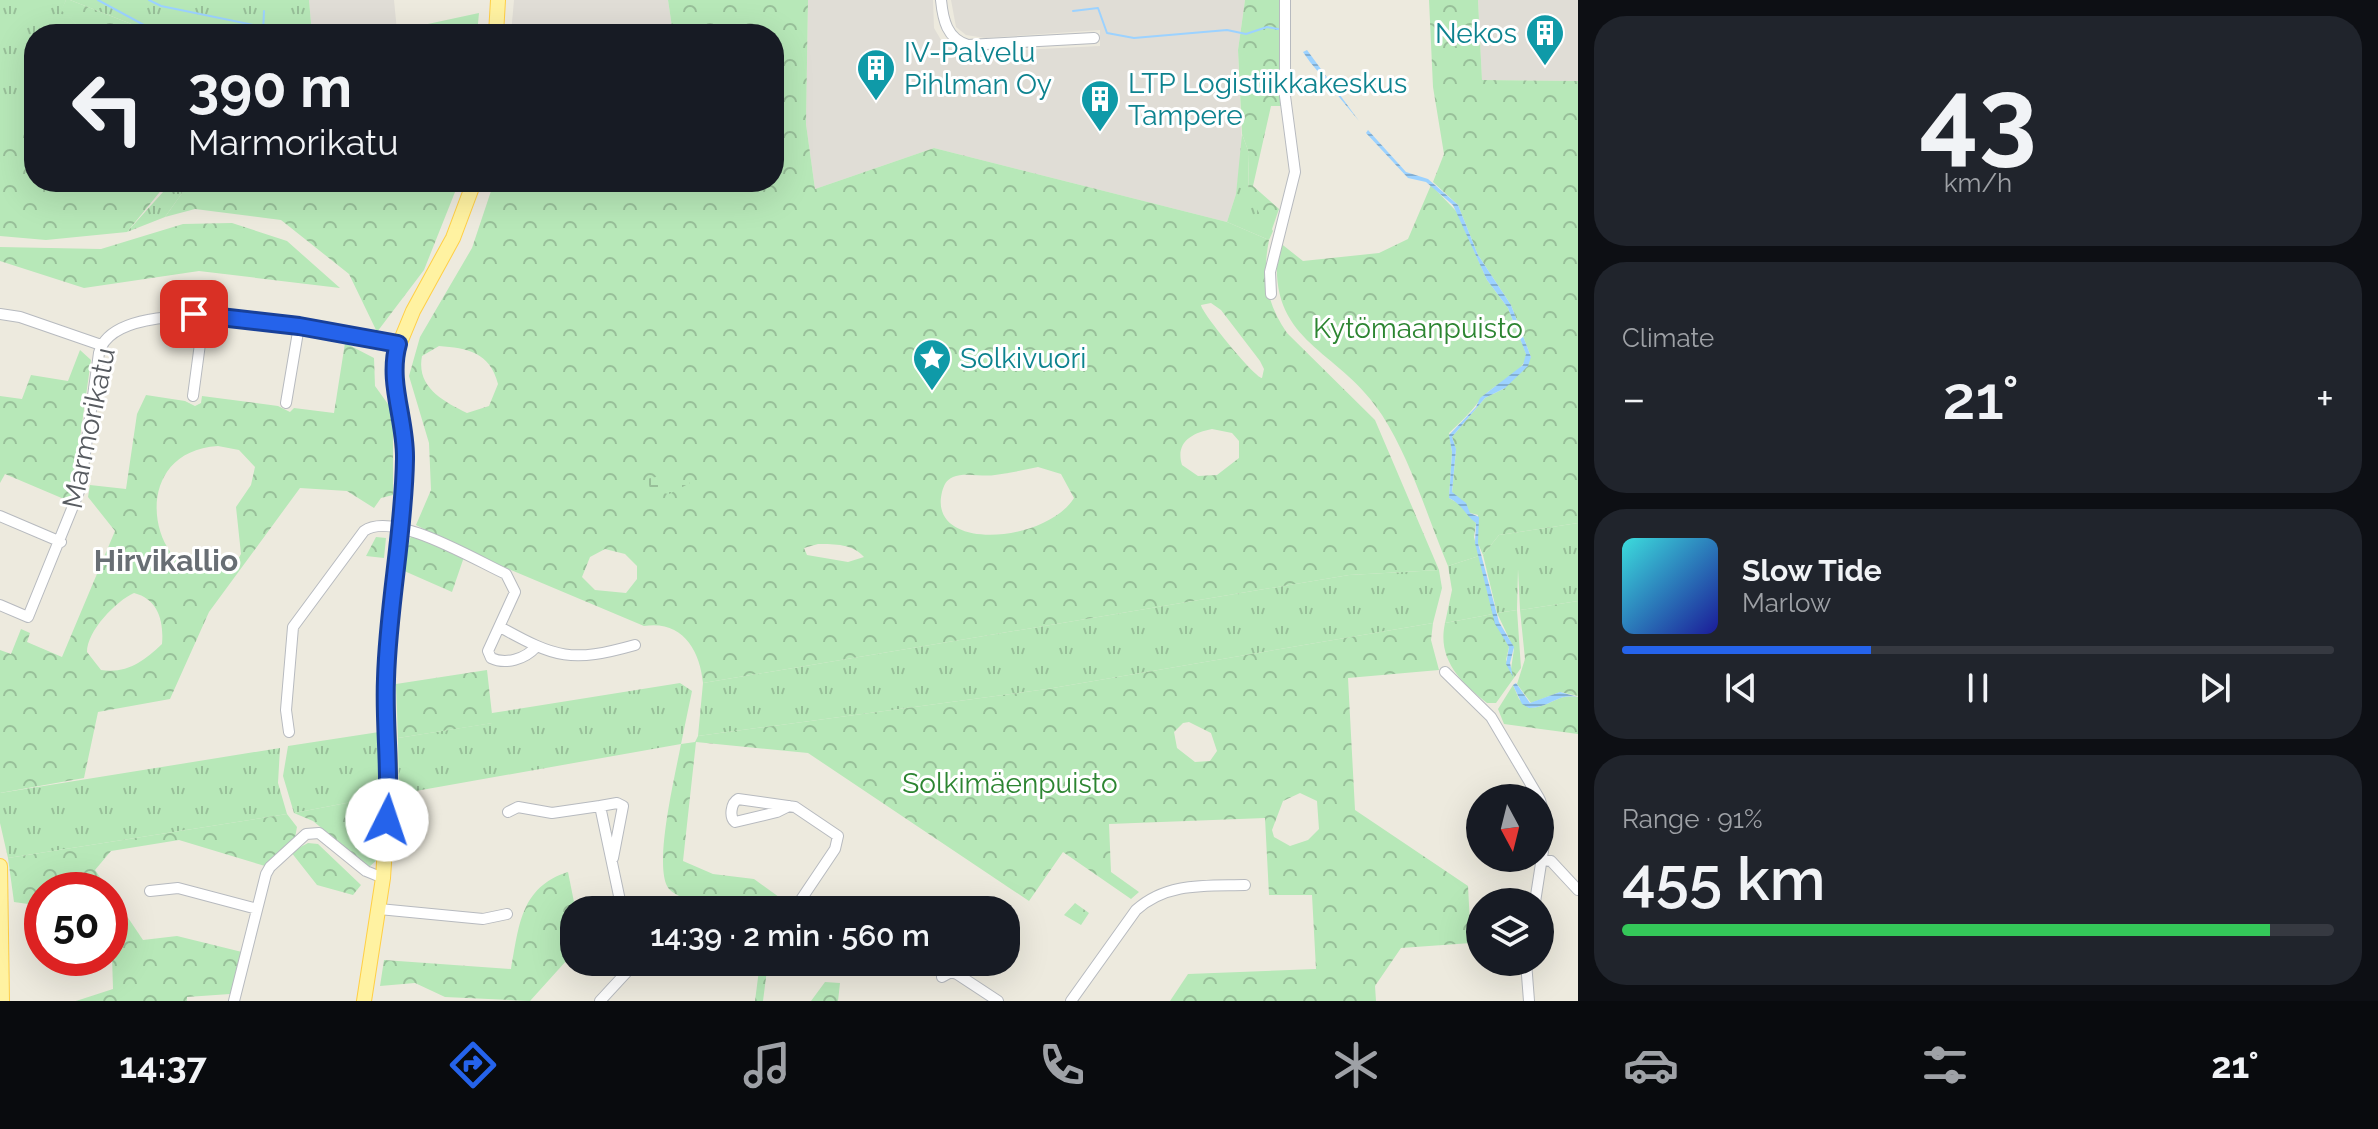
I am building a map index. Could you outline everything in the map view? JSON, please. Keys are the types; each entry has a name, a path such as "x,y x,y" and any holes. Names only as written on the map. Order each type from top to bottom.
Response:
{"main road":[{"path":"497,24 498,0"},
{"path":"364,1001 383,878 390,774 386,677 405,449 394,377 398,344 453,238 470,192"},
{"path":"0,866 2,1001"}],"street":[{"path":"941,0 946,28 960,43 968,45 1094,38"},
{"path":"1271,294 1270,272 1295,172 1285,96 1285,0"},
{"path":"0,314 20,317 101,345"},
{"path":"193,396 204,314"},
{"name":"Marmorikatu","path":"0,605 28,617 61,542 80,489 101,345 110,333 129,325 204,314 299,326 398,344"},
{"path":"286,403 299,326"},
{"path":"0,516 61,542"},
{"path":"289,732 286,710 293,627 364,531 387,524 400,527 506,574 515,592 488,651 491,658 513,660 536,647"},
{"path":"500,627 536,647 578,658 635,645"},
{"path":"1445,672 1491,717 1531,784"},
{"path":"789,806 735,822 732,819 735,800 789,806 827,827 838,838 835,849 803,896"},
{"path":"508,812 515,808 552,813 617,803 623,806 612,862"},
{"path":"600,806 619,896"},
{"path":"234,1001 270,867 314,831 366,871 383,878"},
{"path":"1554,864 1578,890"},
{"path":"1071,1001 1136,910 1148,899 1172,888 1245,885"},
{"path":"150,891 178,888 257,909"},
{"path":"379,909 483,919 507,914"},
{"path":"942,977 951,972 957,974 998,1001"},
{"path":"600,1001 623,976"},
{"path":"1527,976 1529,1001"}],"shaded area":[{"path":"309,0 394,0 396,24 311,24"},
{"path":"514,0 668,0 672,24 512,24"},
{"path":"808,0 933,0 934,28 944,45 960,53 1100,46 1100,30 985,38 966,35 956,27 951,0 1245,0 1238,50 1242,147 1236,194 1227,222 934,148 815,189 806,124"},
{"path":"1478,0 1578,0 1578,81 1482,80"}],"green space":[{"path":"0,0 66,0 62,10 76,24 24,24 24,125 0,125"},
{"path":"66,0 70,0 131,24 76,24 61,10"},
{"path":"70,0 309,0 311,24 131,24"},
{"path":"668,0 808,0 806,124 815,189 934,148 1227,222 1269,240 1266,277 1270,299 1280,322 1287,333 1375,420 1439,570 1349,575 703,683 698,659 679,633 657,625 644,626 466,551 416,525 431,490 429,443 409,376 420,337 472,248 491,192 784,192 784,24 672,24","holes":["1211,303 1221,310 1260,361 1264,369 1262,378 1228,344 1209,319 1201,305","439,346 468,350 483,358 498,384 489,406 467,413 433,392 423,376 422,356","1212,429 1232,433 1239,441 1239,458 1217,475 1198,476 1182,465 1181,450 1192,436","1038,467 1061,474 1074,498 1060,513 1039,525 992,535 970,533 952,525 942,512 942,492 947,481 953,477 995,475","831,544 849,547 864,557 848,562 807,555 804,548","605,549 625,554 637,566 637,579 626,593 595,590 582,577 590,557"]},
{"path":"1245,0 1279,0 1281,106 1271,106 1253,186 1279,209 1271,232 1248,195 1249,153 1242,134 1238,50"},
{"name":"Kytömaanpuisto","path":"1429,0 1478,0 1482,80 1578,81 1578,523 1499,535 1483,555 1477,541 1478,515 1470,513 1452,493 1456,450 1452,437 1485,398 1505,388 1531,357 1511,305 1478,255 1458,205 1433,182 1444,154 1433,87"},
{"path":"479,13 478,24 428,24"},
{"path":"0,125 24,125 24,192 160,192 127,232 46,240 0,236"},
{"path":"1242,134 1249,153 1248,187 1273,231 1269,240 1227,222 1236,194"},
{"name":"Kytömaanpuisto","path":"1431,185 1457,212 1487,280 1508,308 1527,356 1519,369 1485,394 1449,433 1452,452 1449,498 1461,505 1476,523 1474,537 1479,556 1448,566 1410,469 1382,415 1364,392 1308,341 1293,323 1282,302 1277,276 1279,242 1303,261 1379,253 1408,239"},
{"path":"163,192 183,192 165,217 127,232"},
{"path":"183,192 455,192 424,270 377,332 349,274 281,220 195,209 165,217"},
{"path":"232,223 287,241 340,288 199,271 84,288 0,261 0,247 101,249 183,224"},
{"path":"345,343 374,358 375,386 393,411 393,495 381,498 374,508 347,491 300,488 209,612 170,699 98,712 84,778 0,793 0,650 11,654 21,629 30,633 27,642 62,657 115,531 88,497 90,485 126,489 137,414 146,395 185,401 195,406 201,403 202,396 278,406 290,412 294,408 334,413","holes":["218,446 239,450 255,467 251,485 236,507 241,554 221,571 194,571 176,559 163,540 157,516 158,492 168,470 188,454","134,593 149,600 158,612 162,644 149,656 127,668 101,670 87,652 88,644 97,626 111,610"]},
{"path":"80,350 91,360 71,502 5,474 0,483 0,396 22,399 31,375 68,381"},
{"path":"669,474 690,483 669,494 651,491 647,479"},
{"path":"1578,523 1578,601 1520,610 1518,569 1517,610 1497,613 1483,555 1499,535"},
{"path":"411,535 464,557 452,592 402,570"},
{"path":"376,537 386,538 384,558 366,556"},
{"path":"1479,556 1493,614 1445,623 1452,590 1448,566"},
{"path":"1439,570 1442,588 1433,623 1047,689 698,736 703,683 1349,575"},
{"path":"1578,601 1578,696 1560,692 1531,703 1517,684 1525,659 1520,610"},
{"path":"1517,610 1521,668 1496,703 1487,703 1453,669 1444,648 1445,623 1493,614 1509,647 1506,660 1511,669 1514,649 1497,613"},
{"name":"Solkimäenpuisto","path":"1433,623 1431,640 1439,670 1348,678 1355,810 1468,886 1466,943 1401,948 1375,986 1376,1001 1170,1001 1188,974 1316,969 1312,895 1269,895 1265,818 1109,824 1111,872 1139,892 1131,899 1063,852 1029,901 808,753 696,742 683,861 713,874 754,879 778,896 678,896 669,889 664,878 664,842 681,744 695,742 698,736 1047,689","holes":["1189,722 1211,733 1217,751 1210,761 1195,762 1177,748 1174,732 1183,723","1300,793 1317,801 1319,829 1308,840 1290,846 1274,837 1272,830 1283,801"]},
{"path":"487,670 493,723 398,738 396,684"},
{"path":"680,683 692,691 681,744 399,794 398,738 492,723 492,713"},
{"path":"1513,685 1519,699 1529,708 1564,697 1578,697 1578,734 1504,724 1498,709"},
{"path":"379,732 383,796 294,813 283,776 288,746"},
{"path":"280,748 278,783 287,814 8,858 0,823 0,793"},
{"path":"383,796 378,859 369,867 313,821 294,813"},
{"path":"287,814 297,827 295,838 265,866 179,840 111,851 96,872 24,872 24,903 14,902 8,858"},
{"path":"308,843 318,844 361,885 353,895 317,885 291,852"},
{"path":"568,872 573,896 560,896 560,968 530,1001 445,997 415,983 380,986 384,960 511,969 524,910 540,888"},
{"path":"1075,903 1089,913 1081,925 1064,915"},
{"path":"128,918 143,940 177,936 242,952 230,994 187,997 187,1001 76,1001 113,989 113,976 128,976"},
{"path":"758,976 766,976 763,1001 755,1001"},
{"path":"825,982 840,983 838,1001 811,1001"}],"water":[{"path":"1307,50 1359,121 1310,62 1303,52"},
{"path":"1368,130 1406,172 1428,179 1458,205 1478,255 1511,305 1531,357 1528,366 1505,388 1485,398 1452,437 1456,449 1452,492 1466,503 1470,513 1479,517 1478,543 1499,622 1514,647 1510,663 1513,677 1506,664 1509,647 1495,624 1475,543 1476,523 1449,498 1452,452 1449,435 1476,407 1480,398 1523,365 1526,354 1508,308 1487,280 1453,205 1426,182 1408,178 1366,133"},
{"path":"1516,683 1530,703 1560,692 1578,697 1564,697 1529,708 1522,704 1513,685"}],"waterway":[{"path":"98,0 142,24"},
{"path":"149,0 161,6 248,24"},
{"path":"1073,11 1098,8 1107,33 1134,38 1227,30 1246,34 1267,27 1278,29"},
{"path":"263,24 264,11"}],"place":[{"name":"Nekos","path":"1545,67"},
{"name":"IV-Palvelu Pihlman Oy","path":"876,102"},
{"name":"LTP Logistiikkakeskus Tampere","path":"1100,133"},
{"name":"Solkivuori","path":"932,392"}],"district":[{"name":"Hirvikallio","path":"166,560"}],"route":[{"path":"194,314 299,326 398,344 394,357 394,377 404,430 405,470 386,677 390,774 387,820"}]}
